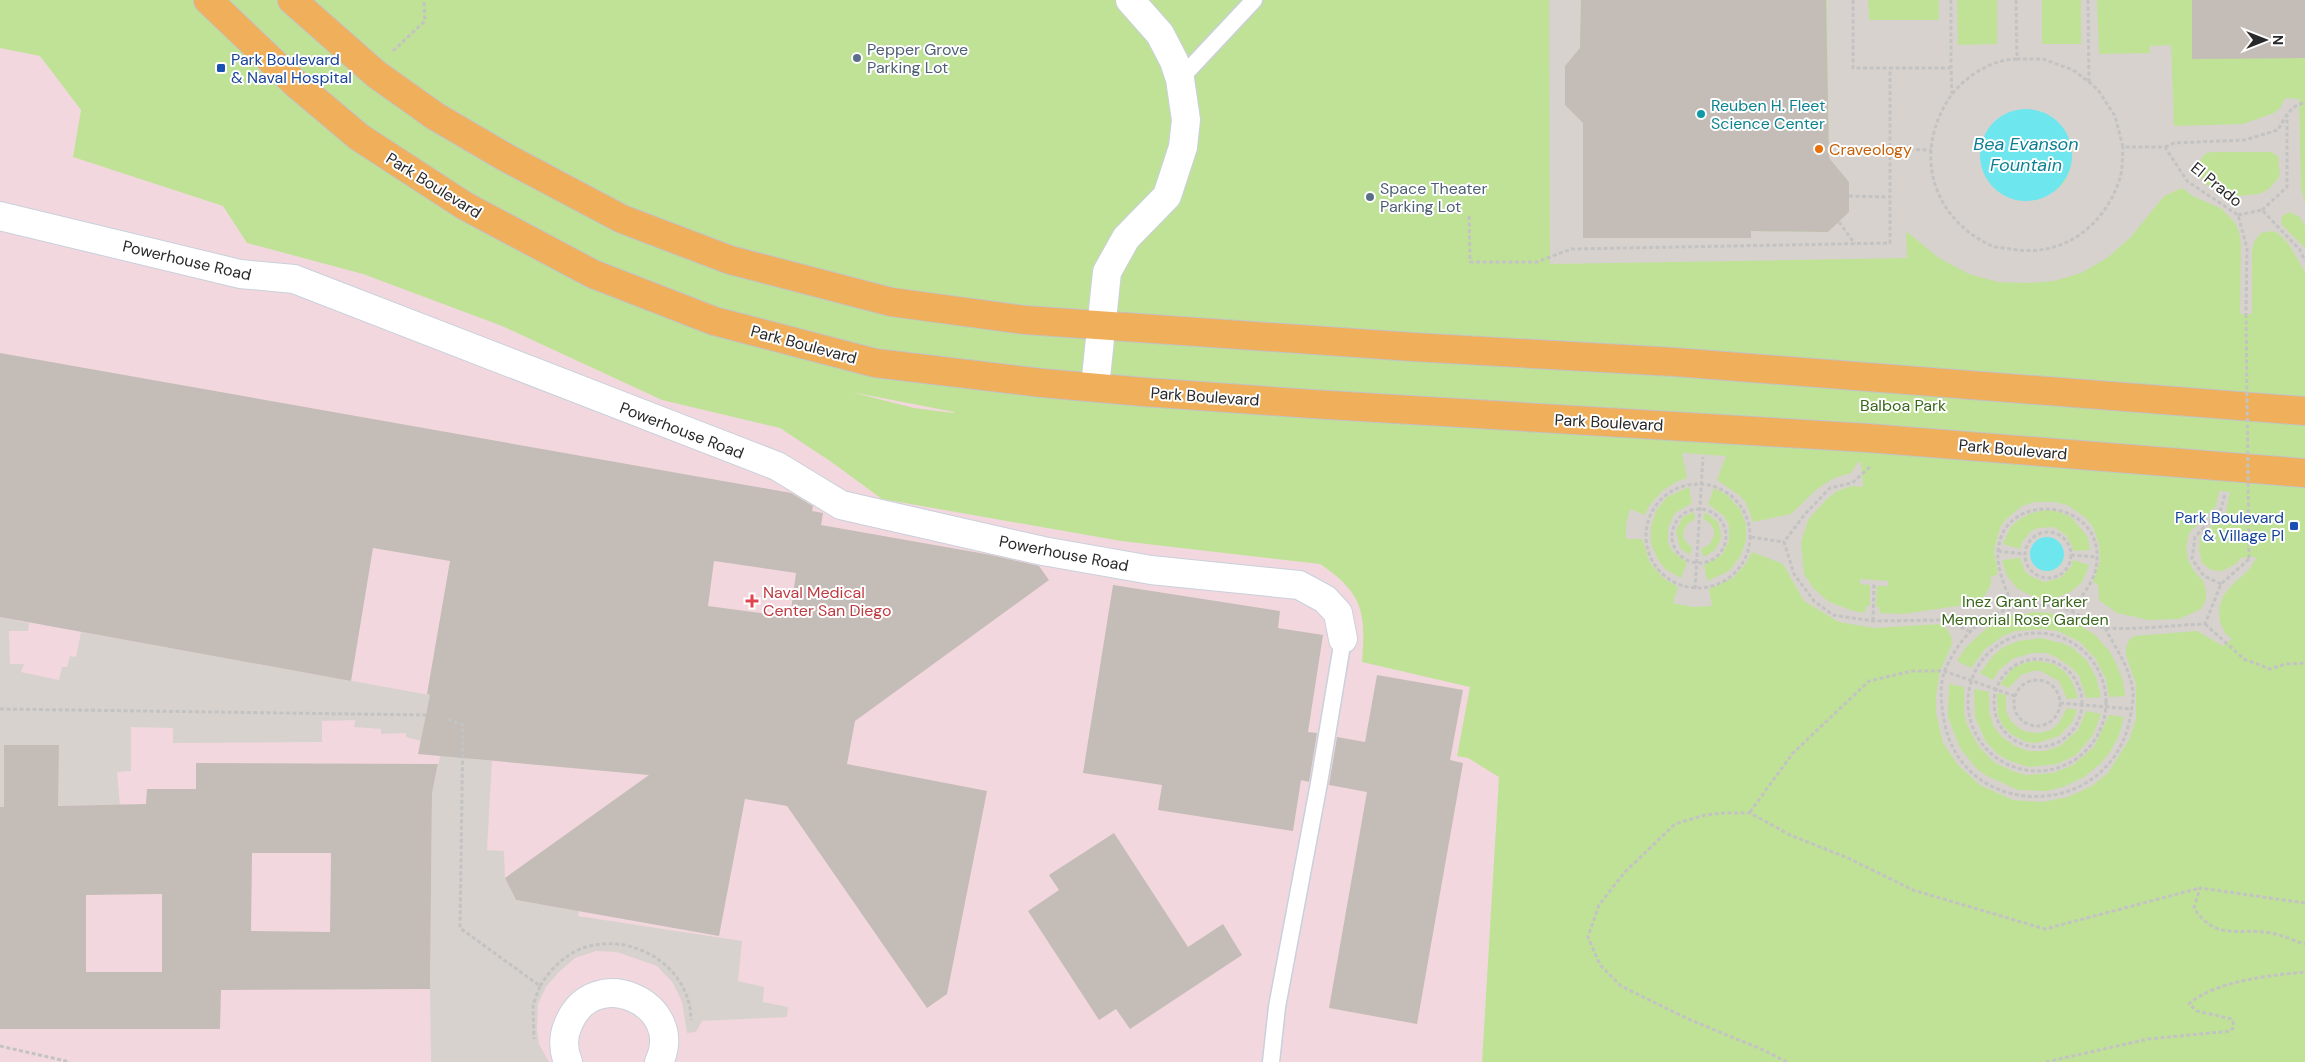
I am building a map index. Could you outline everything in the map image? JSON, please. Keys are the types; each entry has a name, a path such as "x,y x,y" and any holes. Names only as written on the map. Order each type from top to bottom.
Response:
{"main road":[{"name":"Park Boulevard","path":"208,0 295,84 358,137 465,206 593,274 714,321 875,363 1095,387 1312,404 1868,438 2305,474"},
{"path":"292,0 376,74 434,116 505,157 622,219 730,260 891,302 1025,320 1422,348 1683,363 2305,411"}],"street":[{"path":"1095,387 1104,283 1112,259 1126,238 1159,207 1173,184 1183,147 1186,120 1180,79 1174,61 1160,34 1130,0"},
{"name":"Powerhouse Road","path":"0,216 240,274 294,280 777,466 841,505 1043,551 1150,570 1299,585 1325,599 1338,613 1343,639"},
{"path":"568,1062 565,1054 565,1032 571,1016 583,1003 598,995 615,992 632,996 648,1006 658,1020 664,1036 662,1054 658,1062"}],"lane":[{"path":"1180,79 1254,0"},
{"path":"1271,1062 1277,1007 1319,783 1343,639"}],"path":[{"path":"391,53 425,21 424,0"},
{"path":"1853,0 1853,68 1951,68"},
{"path":"1951,0 1952,95"},
{"path":"2016,0 2017,59"},
{"path":"2088,0 2088,82"},
{"path":"2017,59 2043,59 2073,70 2098,90 2115,116 2123,147 2120,179 2107,209 2085,232 2057,247 2025,252 1994,246 1966,231 1944,206 1933,177 1931,150 1938,114 1956,88 1982,69 2017,59"},
{"path":"1469,216 1470,262 1537,262 1571,249 1890,243 1890,68"},
{"path":"2123,147 2164,147 2174,143 2245,140 2278,130 2287,113 2299,104 2305,104"},
{"path":"2238,215 2262,210 2287,187 2287,113"},
{"name":"El Prado","path":"2164,147 2187,181 2238,215 2247,248 2249,558 2221,584"},
{"path":"1890,149 1931,150"},
{"path":"1849,196 1890,197"},
{"path":"2262,210 2300,250 2305,261"},
{"path":"1839,222 1855,244"},
{"path":"1695,588 1703,455"},
{"path":"1784,542 1805,514 1830,488 1852,483 1875,463"},
{"path":"1701,483 1717,487 1736,500 1748,520 1751,537 1748,554 1740,568 1727,580 1712,587 1695,588 1677,584 1662,574 1651,559 1646,542 1647,524 1655,507 1667,494 1683,486 1701,483"},
{"path":"2205,624 2221,584 2204,576 2192,559 2195,537 2221,509 2226,491"},
{"path":"1700,508 1716,514 1726,529 1726,538 1724,546 1713,559 1696,563 1687,560 1680,554 1674,547 1672,538 1677,520 1691,509 1700,508"},
{"path":"2012,608 1999,571 1998,551 2008,526 2020,516 2033,510 2048,508 2063,510 2077,518 2088,528 2094,542 2097,557 2094,573 2072,612"},
{"path":"2044,532 2052,532 2066,540 2071,555 2066,569 2054,577 2047,578 2033,573 2028,568 2024,554 2030,539 2044,532"},
{"path":"1751,537 1784,542"},
{"path":"1784,542 1794,574 1814,601 1833,615 1873,622 1945,620 1969,632"},
{"path":"1998,551 2024,554"},
{"path":"2071,555 2097,557"},
{"path":"1873,622 1874,584"},
{"path":"2105,628 2124,663 2133,687 2132,709 2124,740 2110,764 2088,782 2060,795 2032,798 2004,792 1980,779 1958,757 1946,732 1941,703 1944,671 1953,652 1969,632 1989,617 2012,608 2038,605 2055,606 2105,628 2205,624 2244,659 2261,666 2270,669 2286,664 2305,662"},
{"path":"2038,633 2060,636 2079,647 2094,663 2104,683 2106,707 2102,727 2092,745 2076,760 2056,769 2042,771 2014,768 1995,758 1980,743 1971,724 1968,702 1971,681 1981,662 1996,646 2016,636 2038,633"},
{"path":"2039,658 2053,661 2066,668 2076,679 2081,692 2082,705 2079,722 2070,734 2058,743 2044,748 2029,747 2016,742 2004,732 1996,720 1993,705 1995,689 2001,677 2011,666 2024,660 2039,658"},
{"path":"1750,812 1794,753 1870,681 1912,671 1944,671 2015,696"},
{"path":"2043,681 2056,689 2060,703 2056,718 2042,727 2034,727 2020,720 2014,706 2015,696 2022,685 2028,682 2043,681"},
{"path":"2060,703 2132,709"},
{"path":"0,709 426,715"},
{"path":"448,719 463,725 460,928 540,986 533,1005 533,1035 536,1044"},
{"path":"1787,1062 1761,1049 1688,1019 1621,986 1600,965 1588,937 1599,905 1624,873 1674,824 1705,815 1750,812 1790,835 1848,858 1913,890 2045,929 2200,888 2305,904"},
{"path":"2200,888 2194,908 2202,921 2222,931 2272,933 2305,944"},
{"path":"2046,1062 2148,1038 2231,1032 2234,1026 2232,1019 2197,1011 2189,1004 2197,996 2224,986 2274,975 2305,972"},
{"path":"0,1046 70,1062"}],"shaded area":[{"name":"Naval Medical Center San Diego","path":"0,0 1505,466 1502,736 1482,1062 0,1062"},
{"path":"1549,0 1581,0 1580,48 1565,66 1751,238 1751,231 1827,232 1849,212 1849,182 1829,158 1827,0 1868,0 1869,20 1939,20 1939,0 1957,0 1958,45 1997,44 1997,0 2042,0 2042,44 2081,44 2081,0 2097,0 2099,54 2150,53 2150,46 2171,45 2174,126 2243,124 2274,113 2280,108 2285,98 2299,99 2301,188 2305,204 2305,226 2300,217 2290,212 2282,216 2281,224 2305,248 2305,272 2288,243 2278,233 2271,231 2261,233 2254,242 2252,251 2252,314 2240,314 2241,247 2236,224 2222,209 2193,196 2182,188 2164,196 2130,238 2107,258 2081,273 2054,281 2027,283 1998,282 1969,274 1939,258 1906,231 1907,258 1550,264","holes":["2072,150 2071,166 2065,181 2054,192","2211,152 2271,152 2278,156 2280,176 2269,189 2259,194 2238,196 2226,194 2205,184 2198,173 2200,161 2205,154"]},
{"path":"1682,453 1726,456 1717,480 1739,495 1746,503 1753,522 1791,514 1817,489 1834,478 1851,473 1858,462 1861,463 1863,487 1852,486 1837,491 1826,500 1808,520 1801,543 1804,574 1813,588 1829,602 1853,611 1865,613 1866,606 1870,606 1870,585 1860,584 1860,579 1888,581 1888,586 1877,586 1876,606 1879,607 1880,613 1903,614 1978,603 1991,584 1991,577 1998,574 1994,550 2000,528 2005,520 2022,506 2035,502 2054,502 2067,505 2086,518 2093,527 2099,544 2100,561 2093,582 2098,585 2099,600 2117,613 2149,620 2179,619 2201,609 2206,599 2206,590 2203,581 2194,571 2188,560 2186,547 2189,533 2216,506 2219,491 2230,492 2226,512 2200,537 2199,550 2202,563 2211,570 2223,571 2237,563 2240,558 2257,557 2248,571 2223,596 2219,609 2220,622 2225,633 2232,639 2223,646 2197,631 2134,636 2129,640 2126,655 2136,684 2136,719 2129,740 2108,773 2092,786 2068,797 2042,802 2013,800 1980,785 1958,765 1943,743 1936,713 1936,696 1940,671 1952,644 1951,636 1947,629 1940,624 1874,628 1839,622 1804,601 1783,564 1752,552 1745,565 1733,578 1709,589 1712,606 1692,607 1673,603 1678,587 1663,578 1650,563 1642,539 1626,539 1626,524 1630,509 1645,515 1649,506 1662,491 1676,482 1687,478","holes":["1689,487 1692,503 1675,513 1668,528 1668,543 1673,552 1687,563 1681,578 1665,569 1657,558 1651,543 1651,527 1656,511 1667,497","1714,488 1727,495 1740,509 1746,524 1746,541 1740,557 1729,571 1707,581 1704,565 1722,555 1729,540 1729,525 1724,516 1708,504","2043,510 2057,511 2071,517 2087,536 2090,550 2074,551 2067,536 2054,527 2038,528 2031,531 2022,542 2020,549 2003,544 2010,528 2029,514","1694,512 1695,519 1686,525 1683,533 1684,540 1692,548 1690,555 1680,548 1676,531 1683,517","1705,512 1718,522 1721,534 1720,541 1714,551 1703,557 1701,549 1710,544 1714,536 1714,530 1710,523 1703,519","2046,538 2056,540 2064,554 2061,564 2052,571 2036,567","2020,558 2025,571 2030,576 2044,582 2060,578 2071,567 2073,560 2089,565 2082,582 2072,591 2057,598 2038,599 2018,589 2007,576 2002,560","2035,612 2049,613 2074,621 2095,635 2110,652 2116,663 2123,681 2125,696 2109,697 2106,679 2095,658 2080,642 2058,631 2043,629 2015,631 2003,636 1985,649 1971,668 1957,661 1966,647 1989,626 2011,616","2041,638 2065,644 2074,649 2087,661 2096,677 2101,697 2086,698 2079,676 2072,668 2056,657 2046,653 2033,653 2014,658 1999,670 1993,680 1980,673 2002,648 2018,641","2038,661 2053,664 2064,671 2072,681 2078,698 2067,699 2059,681 2041,671 2033,671 2021,675 2009,688 2000,684 2013,668 2027,662","1949,684 1964,687 1964,713 1967,725 1979,747 1995,763 2026,775 2053,773 2073,765 2094,747 2109,715 2124,717 2119,735 2110,752 2100,764 2084,777 2063,787 2046,791 2018,790 1987,776 1976,768 1960,748 1948,717","1974,689 1989,692 1989,712 1994,727 2002,737 2015,746 2028,751 2045,751 2060,746 2078,730 2086,711 2101,714 2093,735 2076,755 2057,764 2029,767 1999,755 1986,742 1975,717","1997,693 2006,695 2006,711 2011,721 2020,729 2028,732 2038,733 2051,730 2059,723 2067,708 2077,710 2073,721 2059,736 2037,743 2026,742 2011,734 2003,726 1998,716"]},
{"path":"0,617 29,623 28,631 9,631 10,664 24,664 21,672 59,680 62,667 67,667 70,656 76,657 81,632 430,695 421,741 406,737 406,733 381,734 381,729 354,727 355,720 322,721 322,742 173,743 173,728 131,727 131,771 117,772 120,805 0,807"},
{"path":"454,694 473,759 492,761 487,850 504,851 505,878 516,900 579,911 578,916 742,941 738,981 764,987 763,1002 788,1007 787,1017 702,1021 696,1032 687,1033 682,1002 673,983 657,966 617,952 596,951 575,958 559,972 546,987 538,1004 537,1030 539,1044 549,1062 431,1062 432,793"}],"green space":[{"name":"Balboa Park","path":"0,0 2305,0 2305,1062 1482,1062 1499,777 1468,758 1457,756 1470,687 1362,662 1363,630 1359,605 1345,585 1320,564 1121,541 882,499 780,428 662,400 502,326 363,274 247,243 223,206 73,157 81,110 40,56 0,48","holes":["851,392 954,412 914,408"]}],"water":[{"name":"Bea Evanson Fountain","path":"2026,109 2035,110 2052,117 2064,129 2071,146 2071,164 2064,181 2052,193 2035,200 2026,201 2017,200 2000,193 1988,181 1981,164 1980,155 1981,146 1988,129 2000,117 2017,110"},
{"path":"2047,537 2059,542 2064,554 2059,566 2047,571 2035,566 2030,554 2035,542"}],"building":[{"name":"Reuben H. Fleet Science Center","path":"1581,0 1826,0 1829,158 1849,182 1849,212 1828,232 1751,231 1751,238 1583,238 1583,123 1565,105 1565,66 1580,48"},
{"path":"2192,0 2305,0 2305,58 2192,59"},
{"name":"Naval Medical Center San Diego","path":"0,353 791,493 813,506 812,511 823,513 821,525 991,555 1039,566 1049,580 855,721 847,764 987,791 947,994 927,1008 787,806 745,799 719,936 516,900 505,878 649,775 418,754 430,695 427,694 450,561 373,548 351,681 0,617","holes":["714,561 796,573 790,617 708,606"]},
{"path":"1113,585 1280,611 1278,628 1323,635 1308,732 1317,733 1309,782 1301,780 1293,831 1158,810 1162,785 1083,773"},
{"path":"1377,675 1463,690 1450,760 1463,763 1417,1024 1329,1008 1367,792 1329,785 1337,737 1365,742"},
{"path":"4,745 59,745 58,806 146,804 147,789 196,789 196,763 438,764 432,793 430,989 221,990 220,1029 0,1029 0,807 4,807","holes":["252,853 331,853 330,932 251,931","162,894 162,972 86,972 86,895"]},
{"path":"1114,833 1188,947 1223,924 1242,955 1130,1029 1116,1009 1099,1020 1028,911 1059,890 1049,875"}],"place":[{"name":"Pepper Grove Parking Lot","path":"857,58"},
{"name":"Park Boulevard & Naval Hospital","path":"221,68"},
{"name":"Reuben H. Fleet Science Center","path":"1701,114"},
{"name":"Craveology","path":"1819,149"},
{"name":"Space Theater Parking Lot","path":"1370,197"},
{"name":"Park Boulevard & Village Pl","path":"2294,526"},
{"name":"Naval Medical Center San Diego","path":"752,601"}],"park label":[{"name":"Inez Grant Parker Memorial Rose Garden","path":"2025,610"}]}
